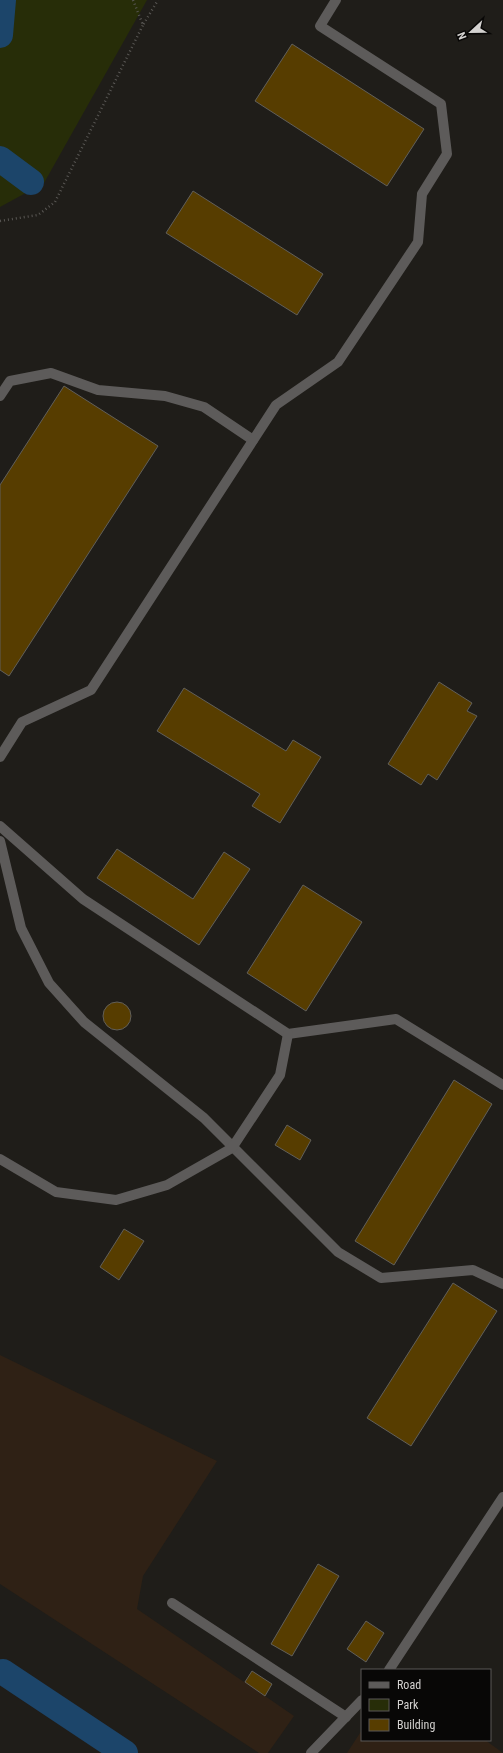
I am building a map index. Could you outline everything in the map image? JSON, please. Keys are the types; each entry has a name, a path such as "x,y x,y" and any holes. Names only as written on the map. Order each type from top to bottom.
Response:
{"lane":[{"path":"0,757 22,722 91,690 276,405 338,362 418,242 422,194 447,154 441,104 320,26 336,0"},
{"path":"0,396 10,381 51,373 98,390 165,396 204,407 253,440"},
{"path":"0,826 84,899 288,1034 396,1019 503,1085"},
{"path":"0,841 21,928 49,983 84,1022 204,1118 232,1148 338,1252 382,1278 472,1270 503,1284"},
{"path":"0,1160 56,1192 116,1200 167,1185 232,1148 280,1075 288,1034"},
{"path":"390,1669 503,1497"},
{"path":"172,1603 346,1717"},
{"path":"311,1753 361,1701"}],"path":[{"path":"133,0 143,25"},
{"path":"0,221 38,215 55,202 143,25 158,0"}],"shaded area":[{"path":"0,1355 217,1461 143,1576 137,1609 244,1682 252,1671 272,1684 265,1696 294,1716 268,1753 259,1753 0,1584"},
{"path":"361,1732 361,1741 486,1741 503,1753 347,1753"}],"green space":[{"path":"0,0 147,0 44,183 0,207"}],"building":[{"path":"292,44 424,129 387,186 255,101"},
{"path":"193,191 323,274 297,315 166,233"},
{"path":"64,386 158,446 9,676 0,670 0,485"},
{"path":"439,682 472,703 467,711 477,716 437,780 428,774 421,785 388,764"},
{"path":"184,688 286,751 293,740 321,757 280,823 252,806 260,794 157,731"},
{"path":"117,849 193,899 224,852 250,869 199,945 97,878"},
{"path":"303,885 362,922 306,1011 247,973"},
{"path":"117,1002 127,1006 131,1016 127,1026 117,1030 107,1026 103,1016 107,1006"},
{"path":"454,1080 492,1104 394,1265 355,1241"},
{"path":"287,1125 311,1140 300,1160 275,1145"},
{"path":"124,1229 144,1241 119,1280 100,1267"},
{"path":"453,1283 497,1311 411,1446 367,1418"},
{"path":"318,1564 339,1576 292,1656 271,1644"},
{"path":"366,1621 384,1633 366,1662 347,1649"},
{"path":"252,1671 272,1684 265,1696 245,1682"}],"waterway":[{"path":"0,35 3,0"},
{"path":"0,159 31,182"},
{"path":"3,1672 125,1753"}]}
